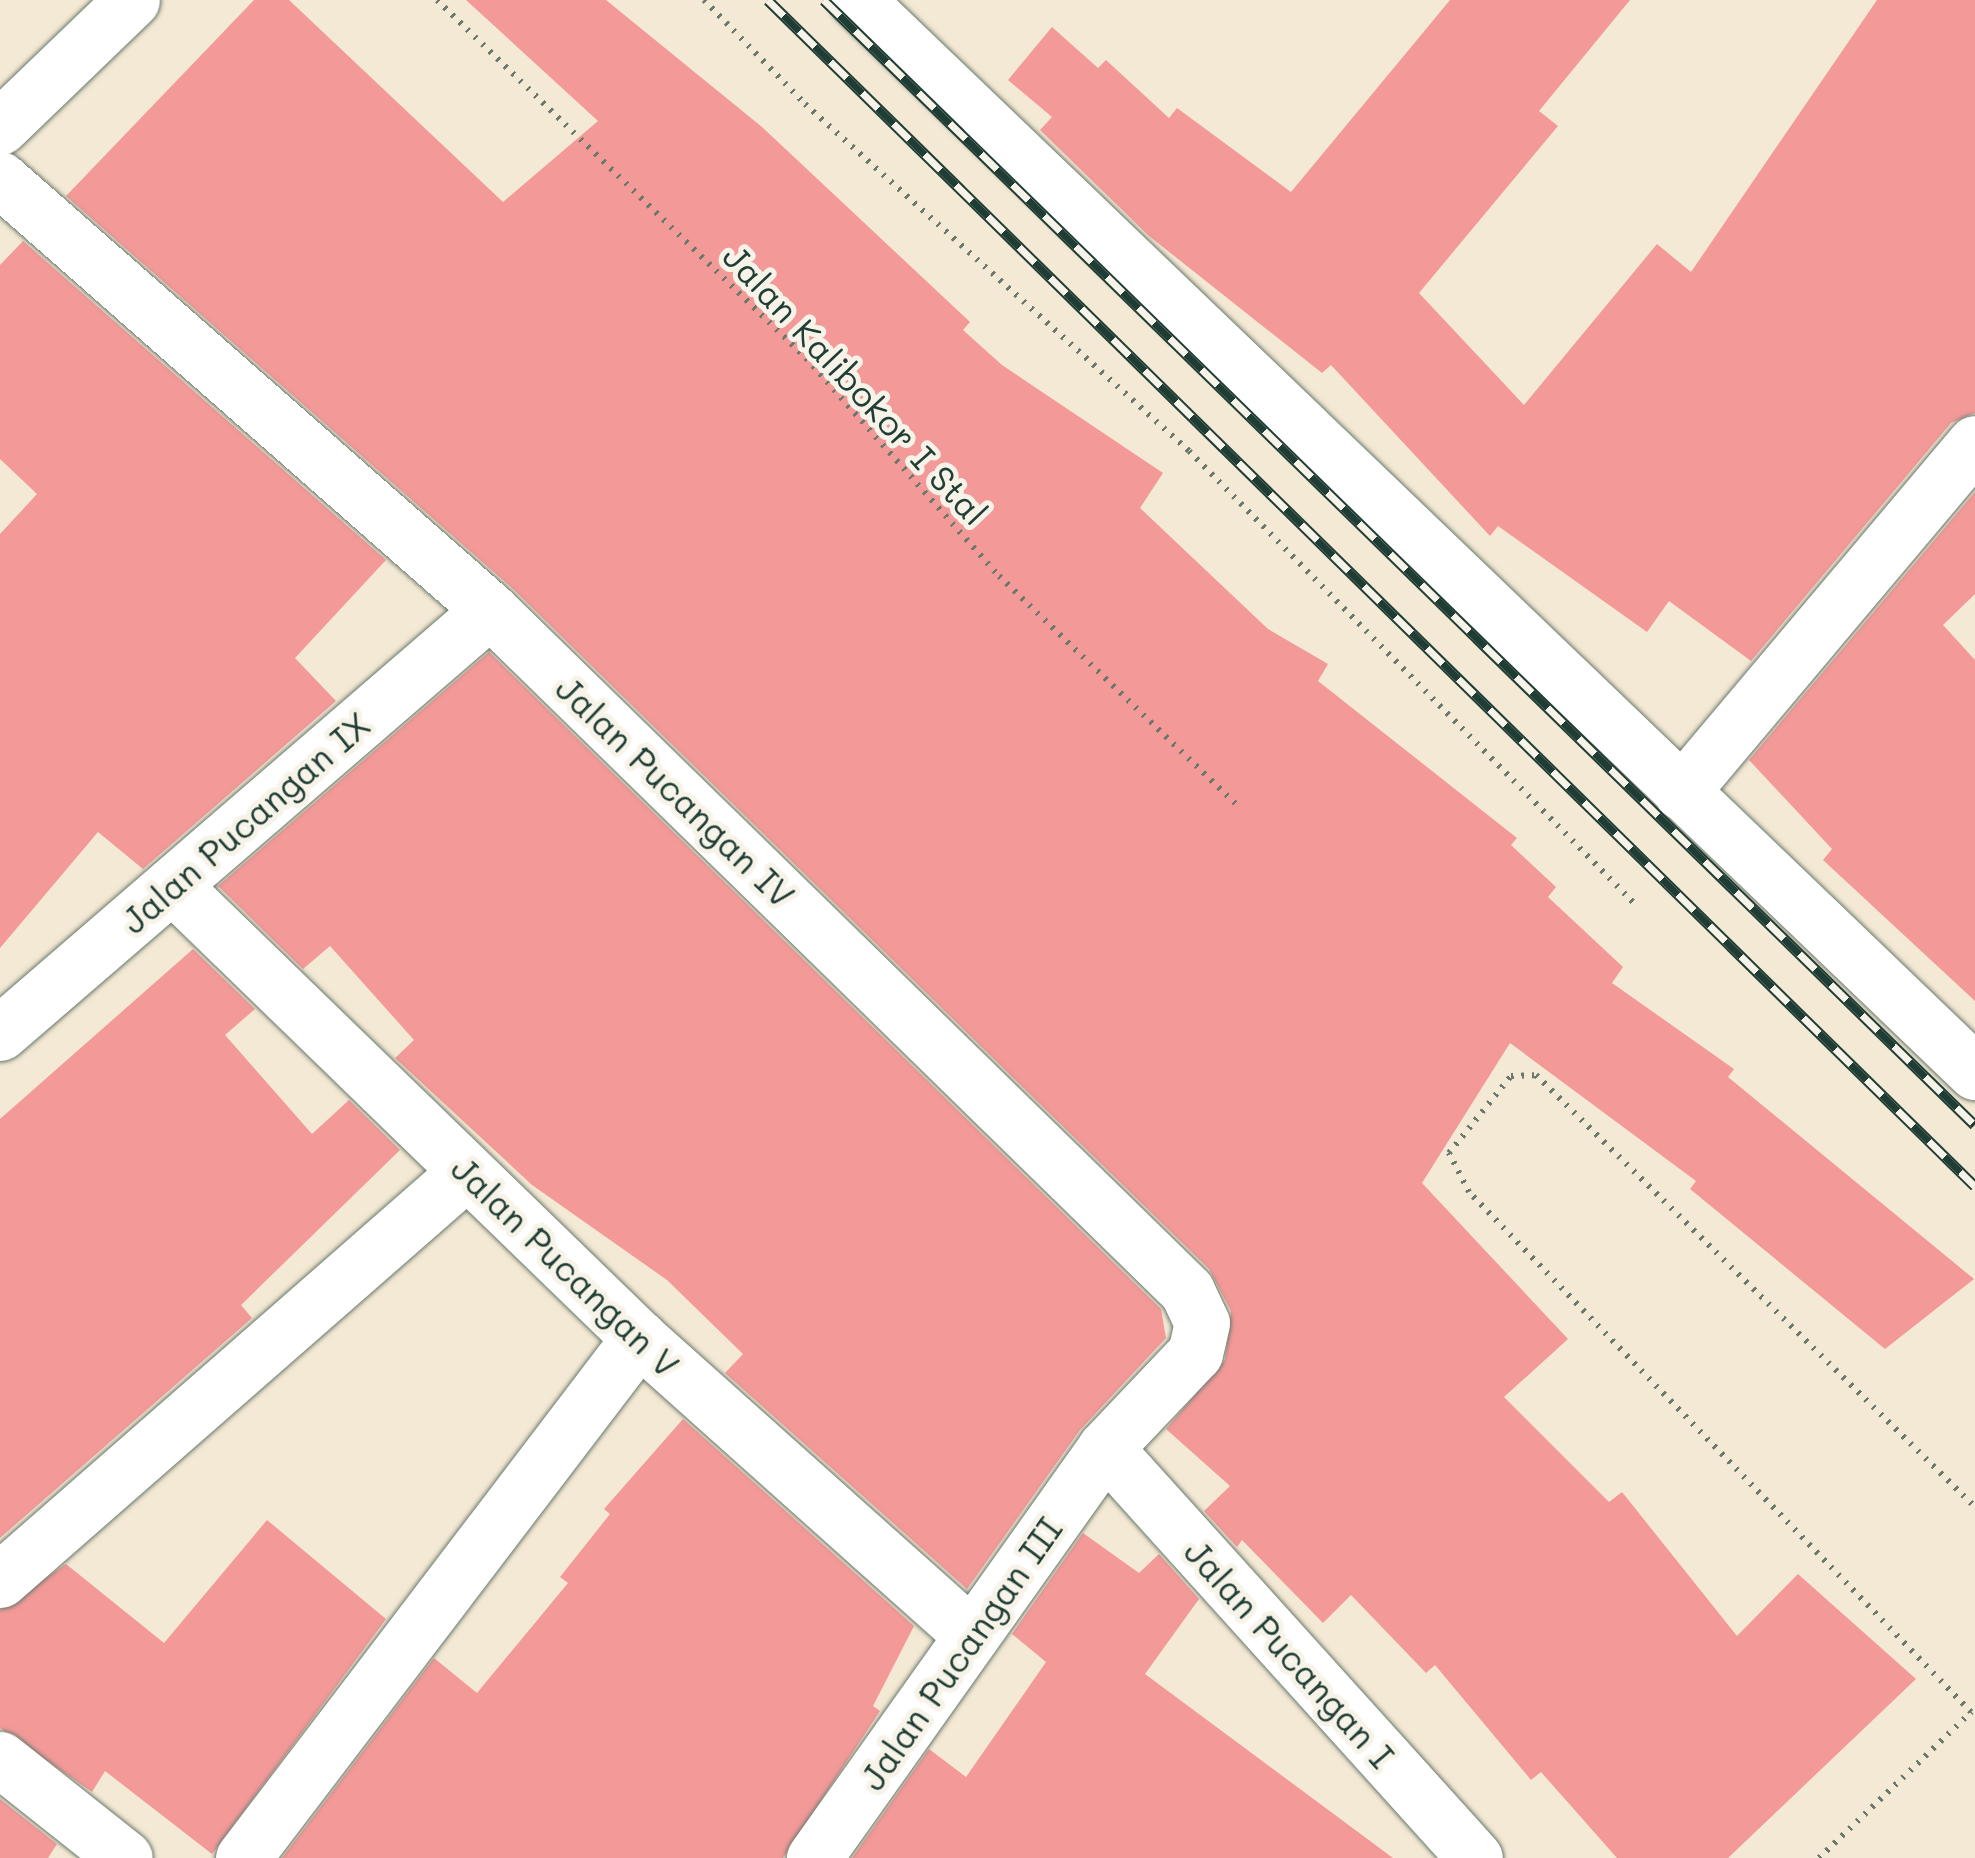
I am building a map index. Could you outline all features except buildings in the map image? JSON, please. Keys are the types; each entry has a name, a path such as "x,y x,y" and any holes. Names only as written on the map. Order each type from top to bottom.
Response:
{"street":[{"path":"9,103 132,0"},
{"path":"856,0 1680,792 1970,1058"},
{"name":"Jalan Pucangan IV","path":"0,179 490,610 1187,1291 1202,1323 1196,1353 1106,1448"},
{"path":"1680,792 1975,444"},
{"name":"Jalan Pucangan IX","path":"0,1033 490,610"},
{"name":"Jalan Pucangan V","path":"172,885 638,1338 971,1636"},
{"path":"0,1580 466,1172"},
{"path":"243,1858 638,1338"},
{"name":"Jalan Pucangan III","path":"814,1858 1106,1448"},
{"name":"Jalan Pucangan I","path":"1106,1448 1475,1858"},
{"path":"0,1759 124,1858"}],"path":[{"name":"Jalan Kalibokor I Stal","path":"436,0 806,358 999,576 1236,804"},
{"path":"704,0 804,104 1188,450 1634,903"},
{"path":"1819,1858 1973,1710 1469,1192 1449,1152 1511,1076 1536,1074 1975,1507"}],"railway":[{"path":"768,0 1975,1186"},
{"path":"824,0 1975,1125"}]}
